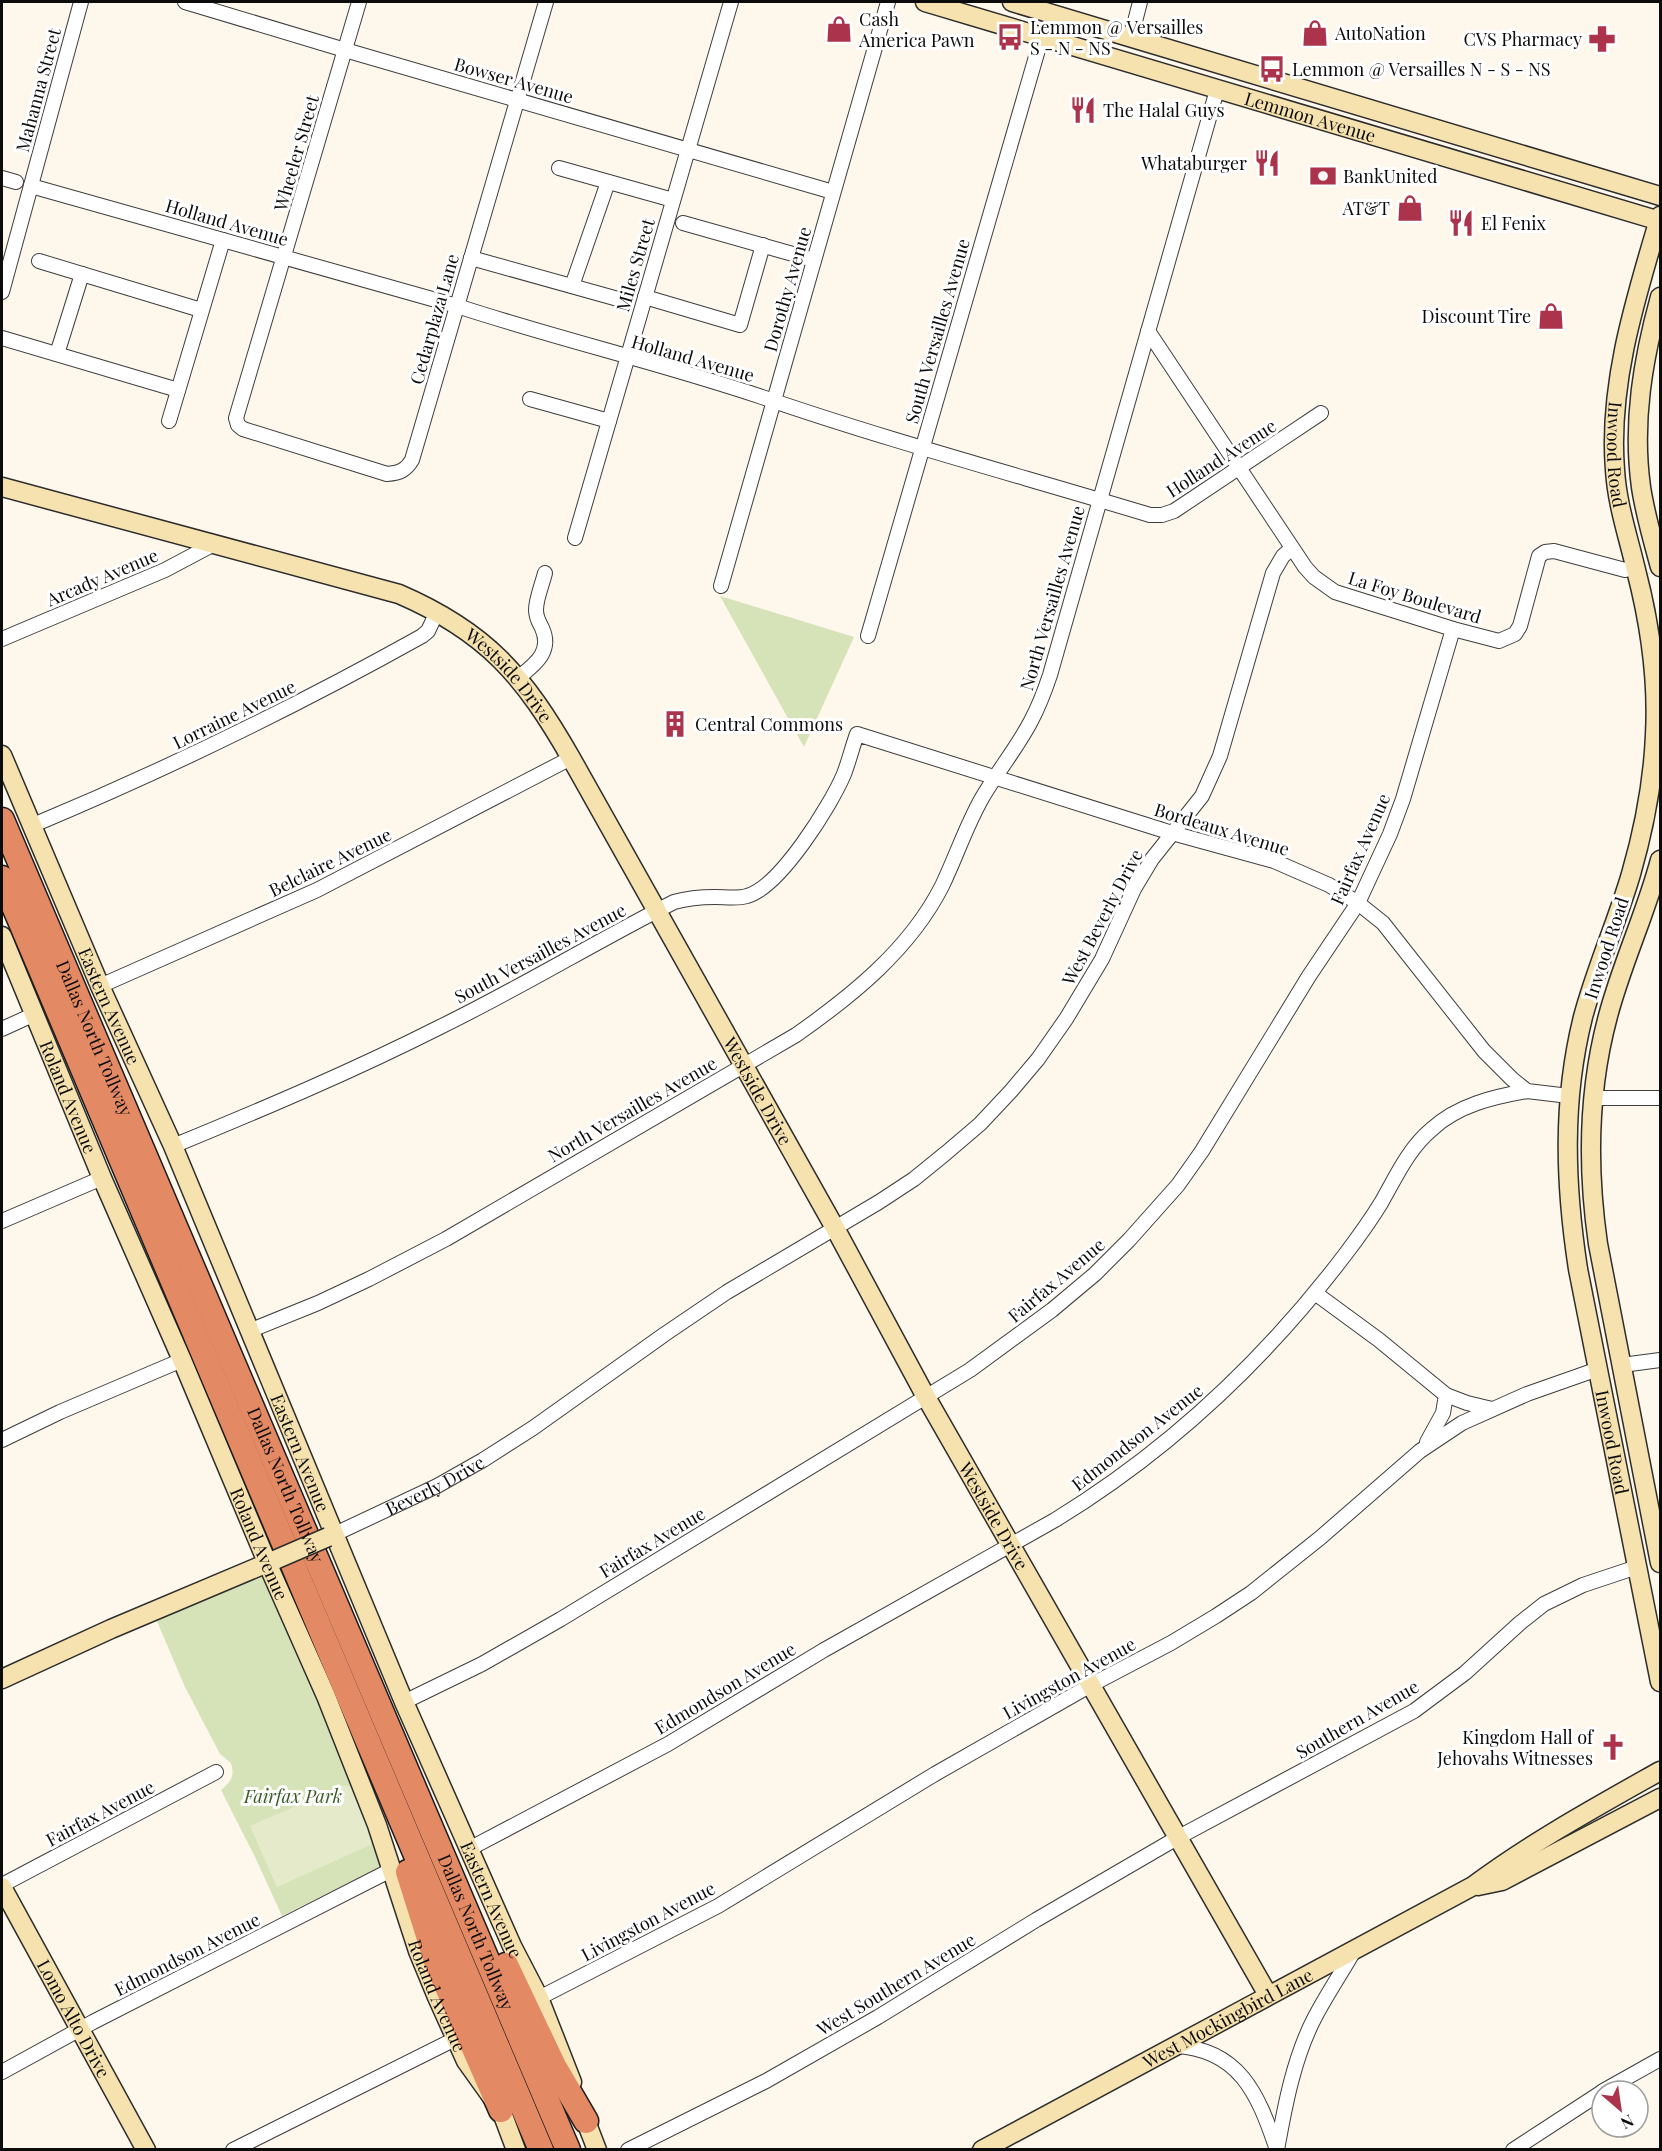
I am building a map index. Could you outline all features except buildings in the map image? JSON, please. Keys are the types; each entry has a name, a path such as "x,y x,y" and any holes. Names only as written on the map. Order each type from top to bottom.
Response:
{"highway":[{"name":"Dallas North Tollway","path":"2,820 298,1517 441,1846 568,2150"},
{"name":"Dallas North Tollway","path":"2,878 541,2150"},
{"path":"380,1774 437,1964 501,2110"},
{"path":"441,1846 514,1981 554,2066 586,2121"}],"street":[{"name":"Mahanna Street","path":"2,292 81,2"},
{"name":"Bowser Avenue","path":"185,2 833,192"},
{"name":"Wheeler Street","path":"236,418 359,2"},
{"name":"Cedarplaza Lane","path":"236,418 238,425 243,429 387,474 407,469 412,460 546,2"},
{"name":"Miles Street","path":"575,538 731,2"},
{"name":"Dorothy Avenue","path":"721,586 888,2"},
{"name":"Lemmon Avenue","path":"925,2 1660,220"},
{"name":"Lemmon Avenue","path":"1012,2 1660,196"},
{"path":"1124,61 1140,2"},
{"path":"1042,36 1049,13"},
{"name":"South Versailles Avenue","path":"868,636 1042,36"},
{"path":"1217,90 1224,65"},
{"name":"North Versailles Avenue","path":"249,1331 318,1303 436,1244 796,1035 832,1010 864,983 897,951 921,921 941,887 980,801 1031,722 1041,701 1217,90"},
{"path":"1442,156 1450,133"},
{"path":"1521,180 1527,156"},
{"path":"559,168 673,200"},
{"path":"2,178 16,182"},
{"path":"572,286 608,182"},
{"name":"Holland Avenue","path":"31,186 457,306 1150,515 1162,515 1174,511 1321,413"},
{"name":"Inwood Road","path":"1660,220 1627,337 1619,379 1614,434 1618,493 1650,636 1658,695 1653,765 1631,874 1583,1017 1573,1067 1567,1117 1570,1216 1578,1269 1660,1682"},
{"path":"683,223 814,260"},
{"path":"169,421 223,240"},
{"path":"645,297 740,325 763,245"},
{"path":"471,258 618,299"},
{"path":"39,261 201,310"},
{"path":"57,354 82,274"},
{"name":"Inwood Road","path":"1660,297 1642,376 1636,435 1641,486 1660,567"},
{"name":"La Foy Boulevard","path":"1148,331 1292,548 1314,578 1335,592 1453,629 1499,640 1515,634 1520,626 1539,556 1545,552 1554,551 1637,573"},
{"path":"2,338 177,390"},
{"path":"530,399 609,421"},
{"path":"1614,434 1636,435"},
{"name":"Westside Drive","path":"2,487 399,594 437,612 477,637 506,663 543,712 571,758 835,1228 926,1397 1268,1995"},
{"name":"Arcady Avenue","path":"2,639 165,570 214,544"},
{"name":"West Beverly Drive","path":"835,1228 914,1179 980,1124 1024,1075 1066,1019 1102,959 1134,889 1152,859 1202,796 1211,779 1220,756 1273,573 1283,555 1292,548"},
{"path":"518,678 537,663 546,643 543,630 537,620 536,608 545,573"},
{"path":"1637,573 1660,574"},
{"name":"Lorraine Avenue","path":"31,826 197,754 351,676 422,636 428,631 437,612"},
{"name":"Fairfax Avenue","path":"404,1702 482,1664 561,1619 987,1358 1052,1310 1095,1274 1153,1215 1202,1151 1309,976 1358,903 1390,834 1403,799 1453,629"},
{"name":"South Versailles Avenue","path":"173,1146 293,1095 439,1028 674,902 693,897 747,896 761,889 778,874 801,846 826,808 844,775 857,735"},
{"name":"Bordeaux Avenue","path":"857,735 1172,833 1274,861 1329,885 1374,914 1394,936 1484,1051 1527,1091"},
{"name":"Eastern Avenue","path":"2,756 100,986 173,1146 331,1535 512,1946 539,1998 597,2150"},
{"name":"Belclaire Avenue","path":"100,986 317,890 571,758"},
{"name":"Inwood Road","path":"1660,860 1653,887 1608,1015 1593,1098 1591,1170 1594,1217 1607,1294 1660,1563"},
{"name":"Roland Avenue","path":"2,936 102,1178 272,1561 363,1788 418,1951 454,2039 466,2061 501,2110 516,2150"},
{"path":"2,1029 35,1014"},
{"path":"1573,1067 1580,1084 1593,1098 1660,1098"},
{"path":"1527,1091 1569,1096 1579,1100 1592,1118"},
{"name":"Edmondson Avenue","path":"469,1849 668,1744 824,1650 1011,1546 1087,1500 1176,1434 1251,1365 1315,1293 1346,1254 1380,1204 1403,1163 1423,1137 1443,1120 1477,1102 1527,1091"},
{"path":"2,1221 102,1178"},
{"name":"Beverly Drive","path":"2,1679 121,1624 272,1561 437,1486 533,1428 727,1292 835,1228"},
{"path":"1315,1293 1446,1395 1467,1404 1492,1409"},
{"path":"2,1440 60,1412 182,1360"},
{"path":"1598,1369 1660,1360"},
{"name":"Livingston Avenue","path":"539,1998 718,1906 926,1779 1091,1685 1171,1643 1251,1593 1320,1538 1422,1449 1462,1424 1527,1394 1598,1369"},
{"path":"1422,1449 1443,1413 1446,1395"},
{"name":"Southern Avenue","path":"1177,1838 1414,1711 1465,1673 1544,1604 1583,1585 1637,1567"},
{"name":"West Mockingbird Lane","path":"985,2148 1473,1886 1583,1814 1660,1771"},
{"name":"Fairfax Avenue","path":"2,1886 216,1772"},
{"name":"West Mockingbird Lane","path":"1473,1886 1502,1881 1660,1798"},
{"name":"West Southern Avenue","path":"628,2150 766,2081 1177,1838"},
{"name":"Edmondson Avenue","path":"2,2072 391,1870"},
{"name":"Lomo Alto Drive","path":"2,1886 146,2150"},
{"path":"1277,2149 1285,2106 1304,2043 1319,2010 1355,1949"},
{"path":"233,2150 454,2039"},
{"path":"1173,2046 1211,2053 1237,2069 1245,2078 1263,2110 1277,2149"},
{"path":"1624,2079 1660,2059"},
{"path":"1514,2150 1590,2099"}],"green space":[{"path":"720,596 854,637 804,747"},
{"name":"Fairfax Park","path":"259,1576 265,1577 345,1761 382,1863 377,1869 282,1916 221,1790 231,1778 233,1772 231,1763 220,1754 185,1687 156,1619"},
{"path":"345,1785 352,1788 374,1838 370,1845 277,1887 250,1826"}],"place":[{"name":"Cash America Pawn","path":"839,29"},
{"name":"AutoNation","path":"1315,33"},
{"name":"Lemmon @ Versailles S - N - NS","path":"1010,37"},
{"name":"CVS Pharmacy","path":"1602,39"},
{"name":"Lemmon @ Versailles N - S - NS","path":"1272,69"},
{"name":"The Halal Guys","path":"1083,110"},
{"name":"Whataburger","path":"1267,163"},
{"name":"BankUnited","path":"1323,176"},
{"name":"AT&T","path":"1410,208"},
{"name":"El Fenix","path":"1461,223"},
{"name":"Discount Tire","path":"1551,316"},
{"name":"Central Commons","path":"675,724"},
{"name":"Kingdom Hall of Jehovahs Witnesses","path":"1613,1747"}]}
